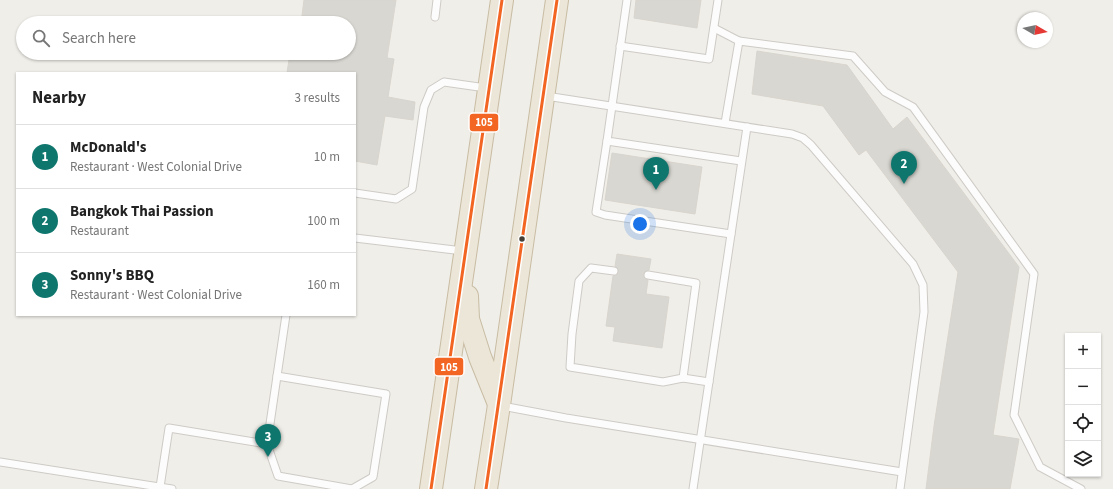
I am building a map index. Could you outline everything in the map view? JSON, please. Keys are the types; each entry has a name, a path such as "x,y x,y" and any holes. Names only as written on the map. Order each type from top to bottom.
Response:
{"highway":[{"path":"431,489 488,88 502,0"},
{"path":"486,489 557,0"},
{"path":"465,251 468,319 480,357 499,405"}],"lane":[{"path":"435,17 437,0"},
{"path":"627,0 596,212 605,215 731,234"},
{"path":"620,46 709,59 718,0"},
{"path":"714,28 739,41 853,56 885,92 913,107 1034,274 1014,415 1040,467 1081,489"},
{"path":"725,123 739,41"},
{"path":"356,193 396,199 412,189 424,107 431,90 444,82 488,88"},
{"path":"544,96 611,105 792,134 803,138 811,145 913,264 923,285 924,312 900,489"},
{"path":"693,489 747,127"},
{"path":"607,141 742,161"},
{"path":"356,238 465,251"},
{"path":"614,271 591,268 579,281 572,334 570,367 663,382 683,378 709,382"},
{"path":"648,275 696,282 683,378"},
{"path":"277,376 386,394 373,477 352,489 278,476 267,444 277,376 286,316"},
{"path":"499,405 902,472"},
{"path":"160,487 169,428 267,444"},
{"path":"0,462 172,489"}],"building":[{"path":"304,0 396,0 387,58 394,59 388,97 415,102 413,120 385,116 377,165 356,161 356,72 287,72 289,60 356,60 356,16 302,16"},
{"path":"636,0 701,0 697,28 634,18"},
{"path":"757,51 847,65 893,129 907,117 1019,267 993,435 1019,439 1010,489 926,489 934,426 958,272 866,150 859,155 823,106 752,94"},
{"path":"612,153 702,167 695,214 605,200"},
{"path":"617,254 651,259 649,270 644,272 643,275 645,279 648,280 646,294 669,297 662,348 613,341 615,327 606,326 613,276 619,272 615,266"}],"transit line":[{"name":"105","path":"431,489 502,0"},
{"name":"105","path":"486,489 557,0"}],"place":[{"name":"Bangkok Thai Passion","path":"904,184"},
{"name":"McDonald's","path":"656,190"},
{"name":"Sonny's BBQ","path":"268,457"}]}
